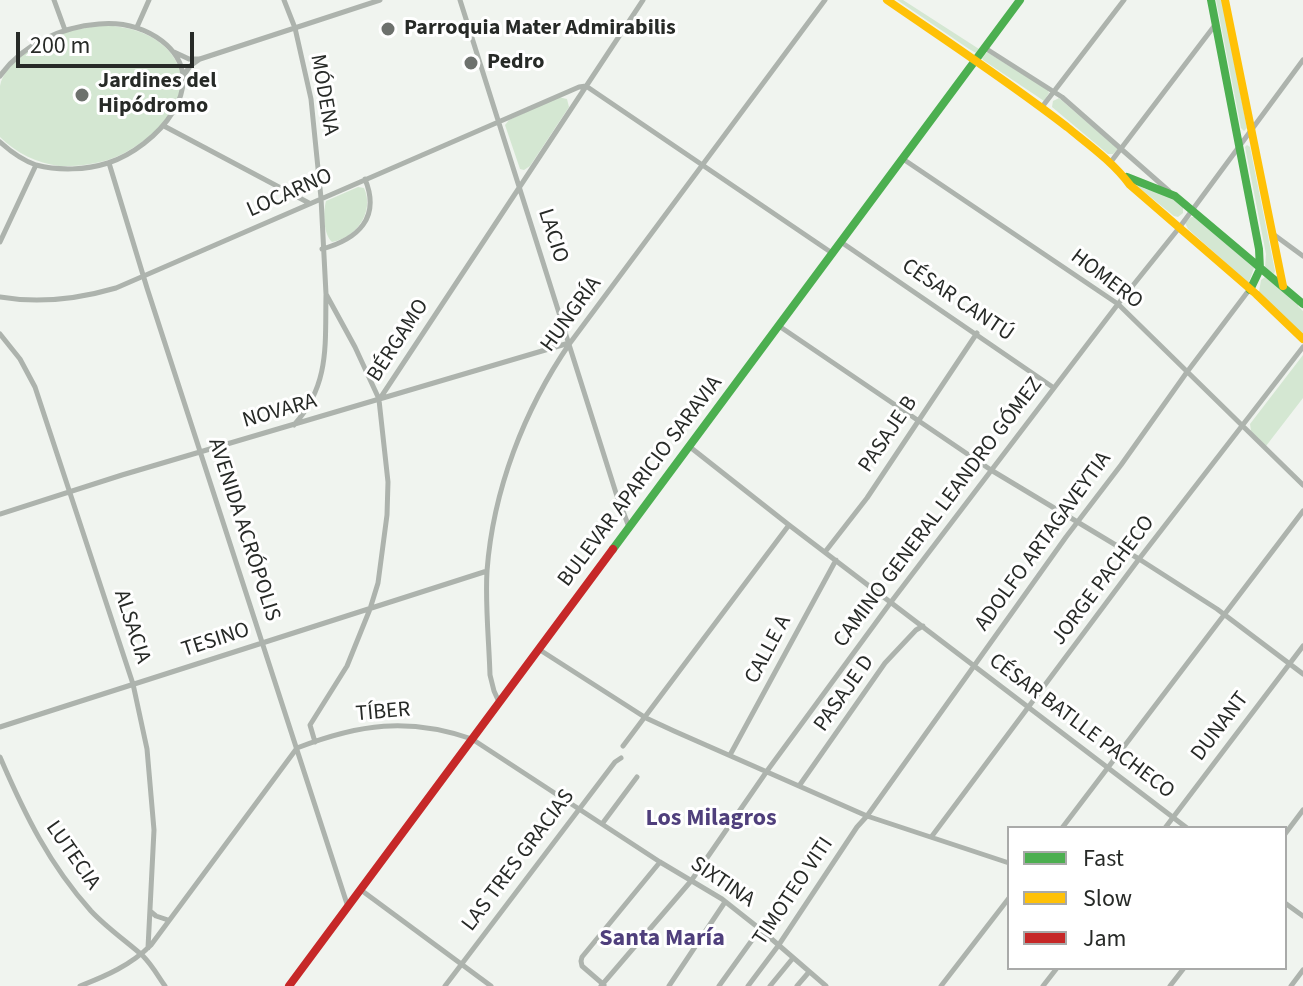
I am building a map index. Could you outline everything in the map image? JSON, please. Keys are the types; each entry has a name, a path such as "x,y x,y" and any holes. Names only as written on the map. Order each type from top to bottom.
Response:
{"main road":[{"path":"887,0 1042,109 1110,163 1130,185 1303,339"},
{"name":"BULEVAR APARICIO SARAVIA","path":"289,986 1020,0"},
{"path":"1211,0 1259,249 1260,269 1250,290"},
{"path":"1228,3 1283,286"},
{"path":"1123,175 1173,195 1303,304"}],"street":[{"path":"54,0 65,30"},
{"path":"137,27 149,0"},
{"name":"MÓDENA","path":"284,0 295,28 311,99 326,294 322,376 315,395 294,425"},
{"path":"183,76 200,59 380,0"},
{"name":"LACIO","path":"460,0 629,527"},
{"name":"BÉRGAMO","path":"315,742 310,725 347,666 378,583 388,482 379,400 643,0"},
{"name":"HUNGRÍA","path":"499,702 490,675 487,571 505,474 538,395 570,343 825,0"},
{"path":"1042,109 1124,0"},
{"path":"0,75 26,49 65,30 111,23 137,27 155,36 172,51 181,65 183,76 180,98 164,126 139,147 109,163 74,169 36,165 18,157 0,142"},
{"path":"1110,163 1215,24"},
{"path":"984,48 1054,92 1173,195"},
{"path":"172,51 189,59 200,59"},
{"name":"CAMINO GENERAL LEANDRO GÓMEZ","path":"603,985 691,881 891,602 1179,228 1303,60"},
{"path":"586,86 833,253"},
{"name":"LOCARNO","path":"0,297 71,299 144,277 497,121 586,86"},
{"path":"164,126 310,204"},
{"name":"HOMERO","path":"903,159 1118,304 1303,485"},
{"name":"AVENIDA ACRÓPOLIS","path":"109,163 348,907"},
{"path":"0,242 36,165"},
{"path":"322,249 355,235 364,223 370,201 365,179"},
{"path":"1272,234 1303,256"},
{"name":"CÉSAR CANTÚ","path":"841,242 1054,388"},
{"name":"ADOLFO ARTAGAVEYTIA","path":"867,816 1187,372 1250,290"},
{"name":"MÓDENA","path":"326,294 379,400"},
{"path":"779,326 991,470 1139,559 1223,614 1303,674"},
{"name":"PASAJE B","path":"825,552 867,498 977,333"},
{"name":"ALSACIA","path":"0,334 31,378 133,684 147,749 154,830 148,949"},
{"name":"NOVARA","path":"0,514 570,343"},
{"name":"JORGE PACHECO","path":"932,836 1139,559 1303,347"},
{"name":"CÉSAR BATLLE PACHECO","path":"690,447 1184,826"},
{"path":"1064,826 1303,511"},
{"path":"623,746 789,525"},
{"name":"CALLE A","path":"730,755 836,560"},
{"name":"TESINO","path":"0,727 487,571"},
{"name":"PASAJE D","path":"799,786 885,663 923,626"},
{"name":"DUNANT","path":"1166,826 1303,646"},
{"path":"540,650 646,718 867,816 1007,862"},
{"name":"TÍBER","path":"297,748 365,728 384,726 426,726 472,739"},
{"name":"SIXTINA","path":"472,739 725,902 826,986"},
{"path":"80,986 109,974 148,949 297,748"},
{"name":"LUTECIA","path":"0,757 22,809 61,875 103,924 141,955"},
{"name":"LAS TRES GRACIAS","path":"445,986 578,809 621,758"},
{"path":"602,824 637,777"},
{"path":"1287,831 1303,810"},
{"name":"TIMOTEO VITI","path":"748,986 867,816"},
{"path":"603,985 582,966 582,957 660,862"},
{"path":"361,890 491,986"},
{"path":"941,986 1007,901"},
{"path":"669,986 725,902"},
{"path":"150,911 169,920"},
{"path":"719,986 760,929"},
{"path":"141,955 165,986"},
{"path":"770,986 793,958"},
{"path":"1043,986 1055,970"},
{"path":"1170,986 1182,970"},
{"path":"1291,986 1303,970"},
{"path":"797,986 809,972"}],"green space":[{"path":"897,0 903,0 979,49 976,53 969,49"},
{"path":"1216,0 1222,0 1247,128 1244,131 1241,128"},
{"name":"Jardines del Hipódromo","path":"103,25 136,31 165,47 177,64 181,81 178,98 170,114 157,129 125,153 90,164 51,165 35,160 6,143 0,137 0,86 9,68 26,53 57,35"},
{"path":"987,52 1048,90 1044,101 983,60"},
{"path":"558,97 567,99 569,107 530,166 520,169 505,125 509,120"},
{"path":"1059,98 1117,150 1108,154 1052,107 1053,101"},
{"path":"1247,145 1250,147 1274,274 1265,268 1266,254"},
{"path":"1128,179 1145,189 1166,194 1183,206 1183,213 1174,216"},
{"path":"358,187 364,188 367,197 365,215 349,235 332,242 324,223 326,201"},
{"path":"1196,217 1254,268 1249,282 1188,229 1185,223"},
{"path":"1265,277 1298,302 1303,311 1303,335 1259,292 1261,280"},
{"path":"1303,355 1303,398 1266,446 1251,431 1250,424"}],"traffic: fast":[{"path":"613,549 1020,0"},
{"path":"1211,0 1259,249 1260,269 1250,290"},
{"path":"1127,177 1175,196 1303,304"}],"traffic: slow":[{"path":"887,0 1023,94 1092,147 1130,185 1303,339"},
{"path":"1225,0 1283,286"}],"traffic: jam":[{"path":"289,986 613,549"}],"place":[{"name":"Parroquia Mater Admirabilis","path":"388,29"},
{"name":"Pedro","path":"471,63"},
{"name":"Jardines del Hipódromo","path":"82,95"}],"district":[{"name":"Los Milagros","path":"711,820"},
{"name":"Santa María","path":"662,940"}]}
